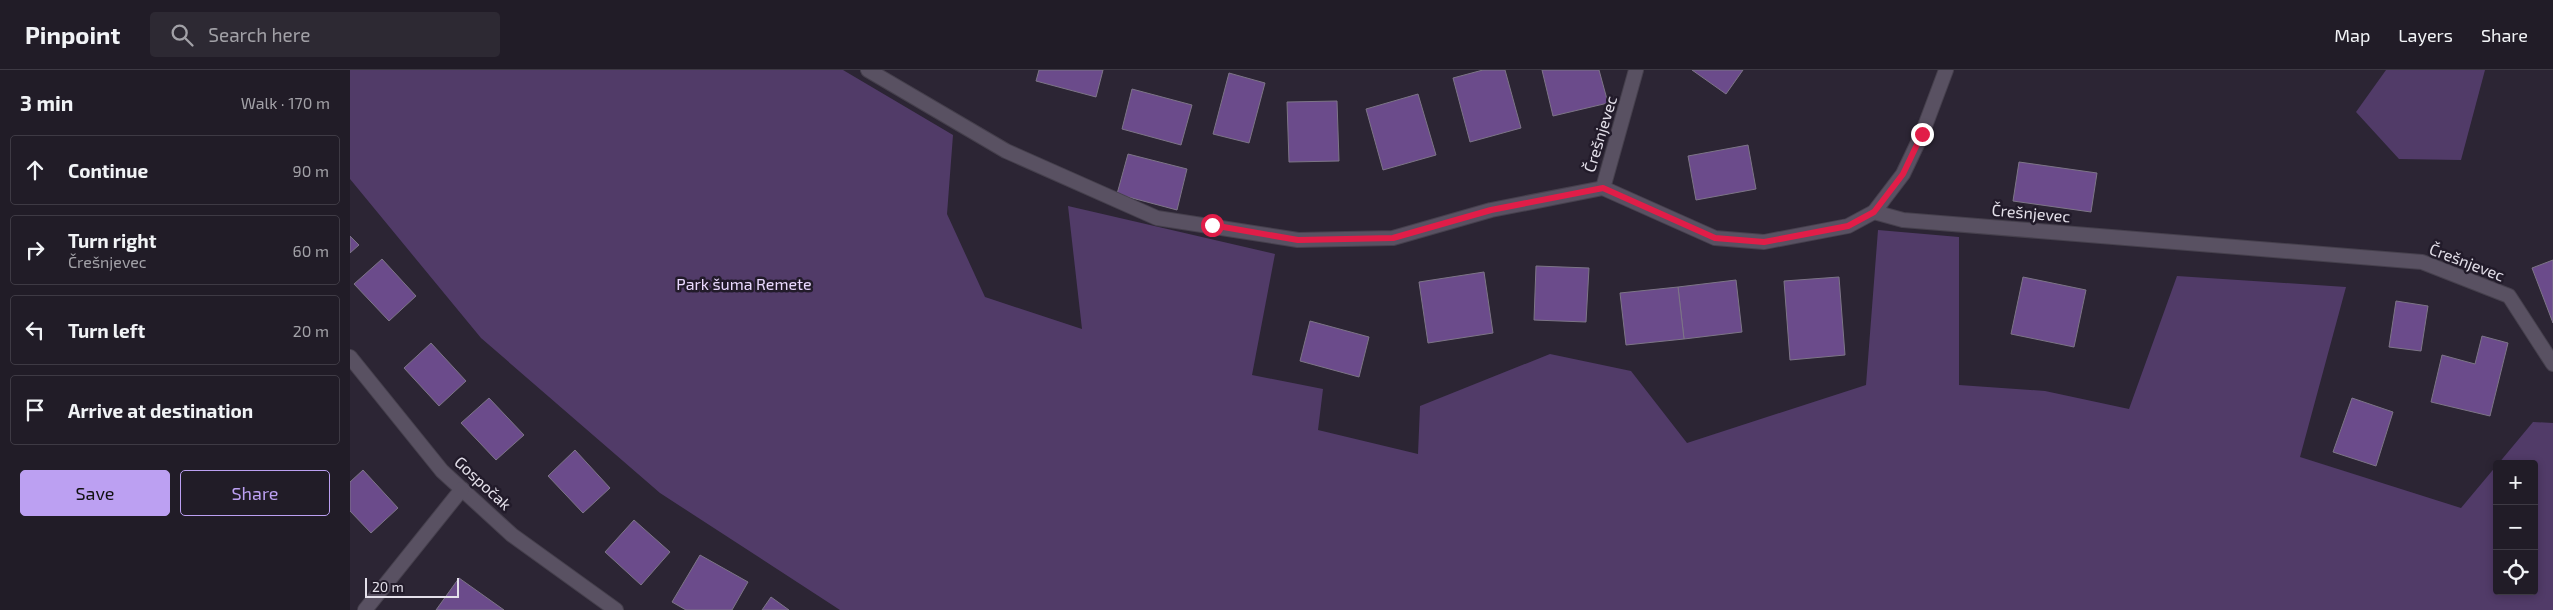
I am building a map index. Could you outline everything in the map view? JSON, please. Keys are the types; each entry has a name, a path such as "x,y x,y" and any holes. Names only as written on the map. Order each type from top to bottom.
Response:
{"street":[{"path":"868,70 1006,151 1157,218 1298,240 1393,238 1491,210 1603,188"},
{"name":"Črešnjevec","path":"1636,70 1603,188 1715,238 1764,242 1848,226 1874,212 1903,220 2422,262 2509,296 2553,364"},
{"path":"1874,212 1903,174 1922,134 1946,70"},
{"name":"Gospočak","path":"350,357 442,471 512,534 616,610"},
{"path":"365,610 462,489"}],"green space":[{"name":"Park šuma Remete","path":"350,70 843,70 953,135 947,214 985,297 1082,329 1068,206 1275,254 1252,375 1323,389 1318,430 1418,454 1420,406 1550,354 1631,371 1687,443 1866,385 1878,230 1959,237 1959,385 2045,391 2129,409 2177,276 2346,287 2300,457 2461,508 2493,470 2493,595 2538,595 2538,460 2501,460 2533,422 2553,423 2553,610 840,610 660,493 481,338 350,179"},
{"path":"2386,70 2485,70 2461,160 2399,159 2356,112"}],"building":[{"path":"1039,70 1103,70 1096,97 1036,81"},
{"path":"1483,70 1505,70 1521,128 1470,142 1453,78"},
{"path":"1542,70 1599,70 1608,103 1553,116"},
{"path":"1692,70 1743,70 1726,94"},
{"path":"1229,73 1265,83 1249,143 1213,134"},
{"path":"1132,89 1192,105 1181,145 1122,129"},
{"path":"1418,94 1436,155 1383,170 1366,109"},
{"path":"1337,101 1339,161 1289,162 1287,102"},
{"path":"1748,145 1756,189 1696,200 1688,156"},
{"path":"1128,154 1187,169 1177,210 1117,194"},
{"path":"2019,162 2097,173 2091,212 2013,201"},
{"path":"350,236 359,245 350,253"},
{"path":"382,259 416,296 389,321 354,284"},
{"path":"2553,260 2553,323 2532,268"},
{"path":"1536,266 1589,268 1586,322 1534,320"},
{"path":"1484,272 1493,333 1428,343 1419,282"},
{"path":"1839,277 1845,355 1790,360 1784,281"},
{"path":"2023,277 2086,290 2074,347 2011,334"},
{"path":"1736,280 1742,332 1684,339 1678,287"},
{"path":"1678,287 1684,339 1626,345 1620,293"},
{"path":"2396,301 2428,306 2421,351 2389,347"},
{"path":"1310,321 1369,337 1359,377 1300,361"},
{"path":"2482,336 2508,343 2490,416 2431,402 2442,355 2475,364"},
{"path":"431,343 466,381 439,406 404,368"},
{"path":"489,398 524,435 496,460 461,423"},
{"path":"2352,398 2393,412 2376,466 2333,452"},
{"path":"575,450 610,488 583,513 548,476"},
{"path":"363,470 398,508 371,533 350,511 350,482"},
{"path":"634,520 670,552 641,585 605,552"},
{"path":"700,555 748,582 732,610 686,610 672,602"},
{"path":"459,578 504,610 436,610"},
{"path":"771,597 789,610 762,610"}],"route":[{"path":"1212,225 1298,240 1393,238 1491,210 1603,188 1715,238 1764,242 1848,226 1874,212 1903,174 1922,134"}]}
